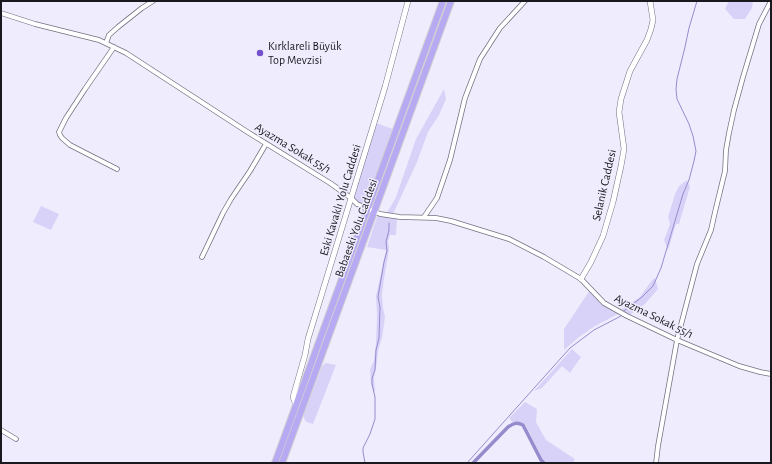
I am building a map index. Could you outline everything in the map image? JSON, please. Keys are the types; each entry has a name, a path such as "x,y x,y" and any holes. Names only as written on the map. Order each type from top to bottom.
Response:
{"highway":[{"name":"Babaeski Yolu Caddesi","path":"275,463 443,1"},
{"name":"Babaeski Yolu Caddesi","path":"282,463 451,1"}],"street":[{"path":"106,43 109,35 153,1"},
{"name":"Eski Kavaklı Yolu Caddesi","path":"296,405 293,397 305,355 308,338 385,85 408,1"},
{"path":"424,217 437,198 452,153 465,98 480,60 500,28 525,1"},
{"name":"Selanik Caddesi","path":"581,279 591,262 602,236 621,166 624,149 620,112 621,99 630,71 647,40 651,29 653,20 650,1"},
{"path":"656,463 677,340 697,264 711,230 725,171 726,150 729,133 743,77 760,24 771,1"},
{"name":"Ayazma Sokak 55/1","path":"1,13 35,24 98,40 126,53 198,101 330,183 357,204 374,212 400,217 436,218 451,221 509,239 544,257 581,279 604,303 627,316 677,340 739,366 771,374"},
{"path":"114,47 66,118 60,135 70,145 116,168"},
{"path":"202,257 228,204 258,160 266,144"},
{"path":"1,430 16,439"}],"shaded area":[{"path":"729,1 753,1 752,8 745,19 734,19 725,9"},
{"path":"444,89 446,99 439,115 428,132 417,162 393,214 387,213 396,197 416,139"},
{"path":"376,123 393,129 365,203 362,204 355,200 354,193"},
{"path":"687,180 690,187 679,224 676,224 668,250 664,240 670,224 668,217 679,186"},
{"path":"41,206 59,214 51,230 33,222"},
{"path":"380,215 397,218 396,235 390,235 388,241 389,250 382,294 385,317 374,378 374,393 371,384 370,370 374,360 376,343 376,296 386,250 367,247 377,217"},
{"path":"655,278 658,289 645,304 628,316 619,311 640,297"},
{"path":"590,290 620,313 595,326 564,350 564,329"},
{"path":"572,349 581,357 570,373 562,366 542,388 534,391"},
{"path":"326,363 336,365 313,424 306,422 303,416 322,366"},
{"path":"525,402 537,409 536,422 546,440 575,459 573,463 545,463 525,424 512,422 509,418"}],"waterway":[{"path":"624,311 653,286 661,268 694,161 696,151 693,136 677,99 676,89 689,28 697,1"},
{"path":"365,463 363,448 375,419 375,397 372,378 375,370 376,350 379,338 380,307 378,297 387,251 386,242 389,223"},
{"path":"467,463 570,348 594,330 621,316"},
{"path":"473,463 508,427 517,423 523,425 544,463"}],"place":[{"name":"Kırklareli Büyük Top Mevzisi","path":"260,53"}]}
